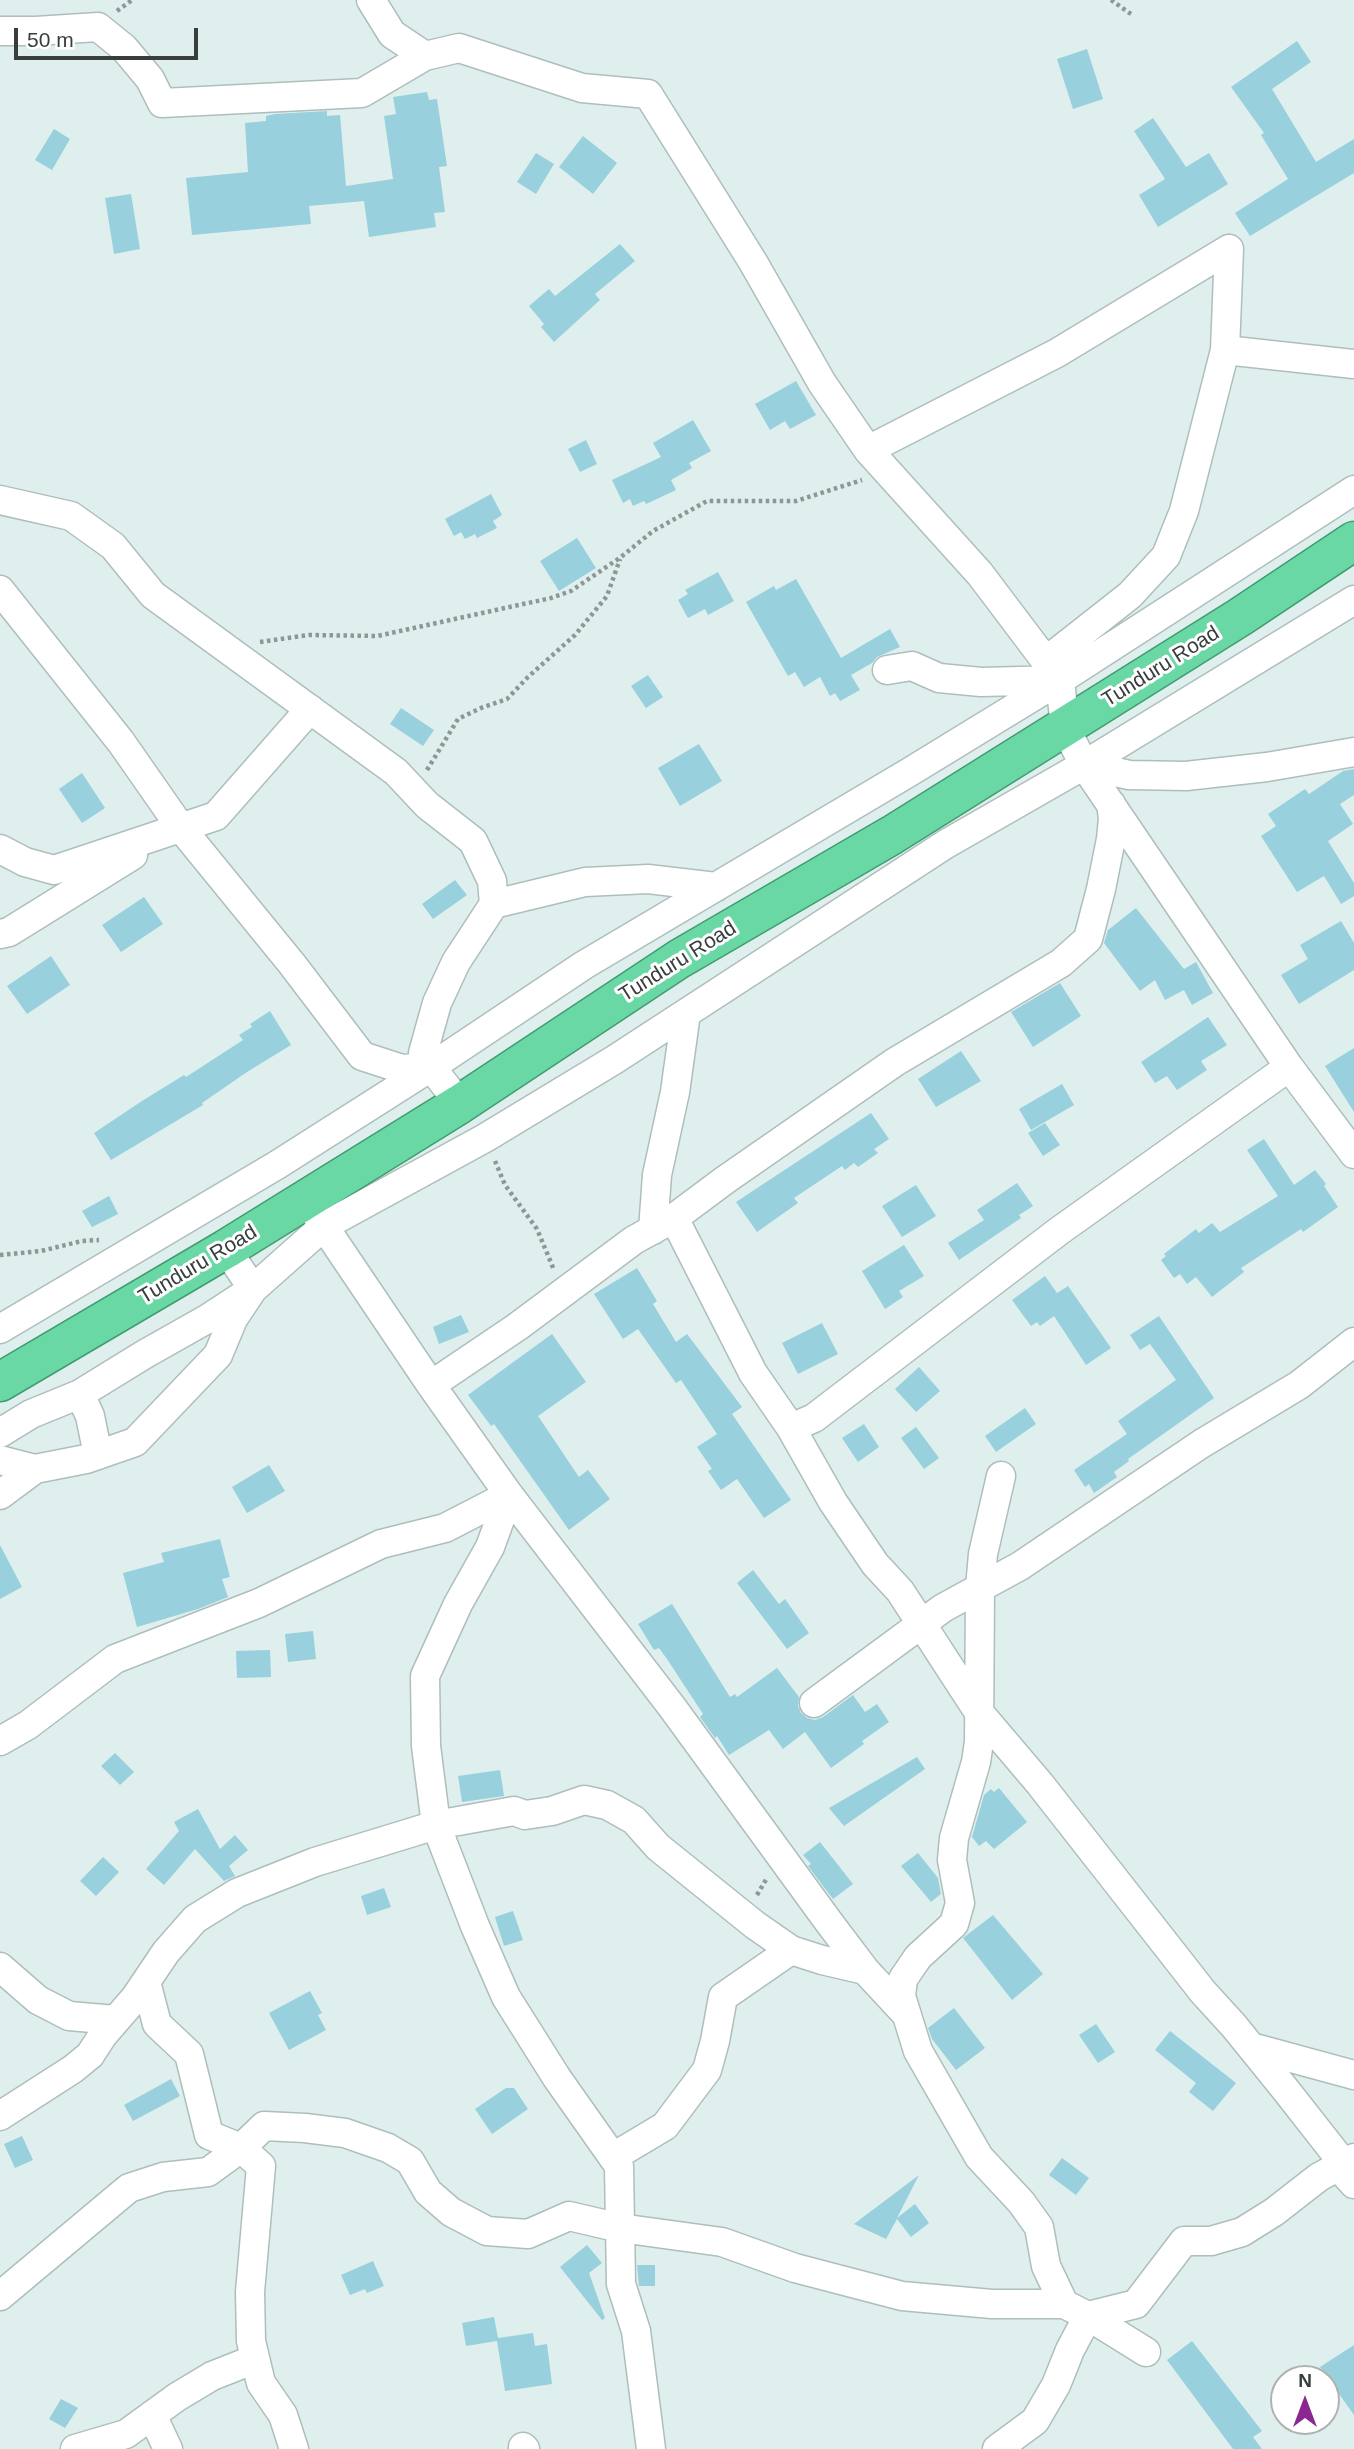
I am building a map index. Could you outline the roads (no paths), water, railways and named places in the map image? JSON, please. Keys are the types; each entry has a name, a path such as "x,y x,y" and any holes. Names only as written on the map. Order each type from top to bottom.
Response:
{"highway":[{"name":"Tunduru Road","path":"0,1382 226,1249 315,1213 460,1104 679,959 892,835 1240,617 1354,541"}],"street":[{"path":"371,0 392,34 425,56"},
{"path":"0,31 98,27 124,48 150,79 162,103 362,93 425,56 459,48 582,88 648,94 753,262 822,383 868,450 980,574 1053,671 1065,727 1084,765 1289,1067 1354,1154"},
{"path":"868,450 1057,353 1229,248 1225,350 1184,511 1166,556 1053,671 981,682 939,678 912,666 887,670"},
{"path":"1225,350 1354,364"},
{"path":"39,1359 8,1325 277,1165 431,1068 584,965 716,887 1053,671 1354,490"},
{"path":"0,500 71,516 113,546 153,595 396,772 427,805 472,841 492,881 494,904 456,962 437,1003 423,1053 431,1068 460,1104"},
{"path":"0,590 121,742 181,828 292,964 362,1056 402,1069 431,1068"},
{"path":"0,1495 35,1469 98,1455 135,1443 218,1355 233,1319 253,1289 315,1213 485,1138 614,1060 946,844 1084,765 1354,600"},
{"path":"0,849 25,862 54,870 216,816 310,709"},
{"path":"1084,765 1129,775 1186,776 1267,767 1354,752"},
{"path":"431,1385 517,1327 634,1240 664,1224 895,1062 1061,963 1088,939 1111,839 1111,804"},
{"path":"0,934 9,932 181,828"},
{"path":"494,904 585,882 648,878 716,887"},
{"path":"0,2296 129,2188 163,2177 208,2172 241,2148 264,2126 345,2133 388,2148 410,2161 428,2192 451,2213 487,2231 528,2234 569,2216 620,2228 722,2242 795,2268 902,2296 1076,2310 1136,2304 1184,2241 1211,2241 1242,2232 1274,2212 1319,2177 1349,2169 1203,1992 1040,1784 978,1711 900,1591 875,1564 833,1502 664,1224 657,1175 675,1092 686,1013"},
{"path":"790,1428 814,1418 1039,1246 1289,1067"},
{"path":"315,1213 509,1495 655,1685 865,1970 905,2013"},
{"path":"226,1249 253,1289"},
{"path":"0,1433 31,1414 80,1394 253,1289"},
{"path":"814,1703 943,1608 1020,1566 1201,1444 1299,1385 1354,1342"},
{"path":"80,1394 90,1416 98,1455"},
{"path":"0,1460 35,1469"},
{"path":"1001,1476 983,1554 980,1588 978,1711 981,1724 977,1756 951,1860 960,1903 954,1924 918,1957 903,1979 901,1996 918,2051 979,2157 1021,2202 1039,2227 1046,2266 1076,2310 1146,2352"},
{"path":"0,1741 28,1725 115,1659 259,1603 381,1545 445,1528 509,1495"},
{"path":"509,1495 490,1546 458,1604 425,1676 426,1746 436,1825 506,1997 557,2078 619,2166 621,2284 636,2331 651,2449"},
{"path":"0,2116 90,2055 166,1952 195,1919 237,1893 315,1862 436,1825 514,1811 525,1815 552,1811 584,1800 607,1805 634,1820 658,1847 791,1950 865,1970"},
{"path":"613,2157 666,2126 707,2070 723,1997 791,1950"},
{"path":"0,1968 38,2000 69,2016 116,2020"},
{"path":"146,1982 158,2024 189,2054 209,2134 241,2148 261,2166 250,2292 251,2342 261,2383 282,2415 295,2449"},
{"path":"1251,2047 1354,2075"},
{"path":"997,2449 1035,2421 1056,2385 1070,2350 1076,2310"},
{"path":"75,2449 126,2434 177,2397 212,2376 255,2358"},
{"path":"152,2415 169,2449"}]}
